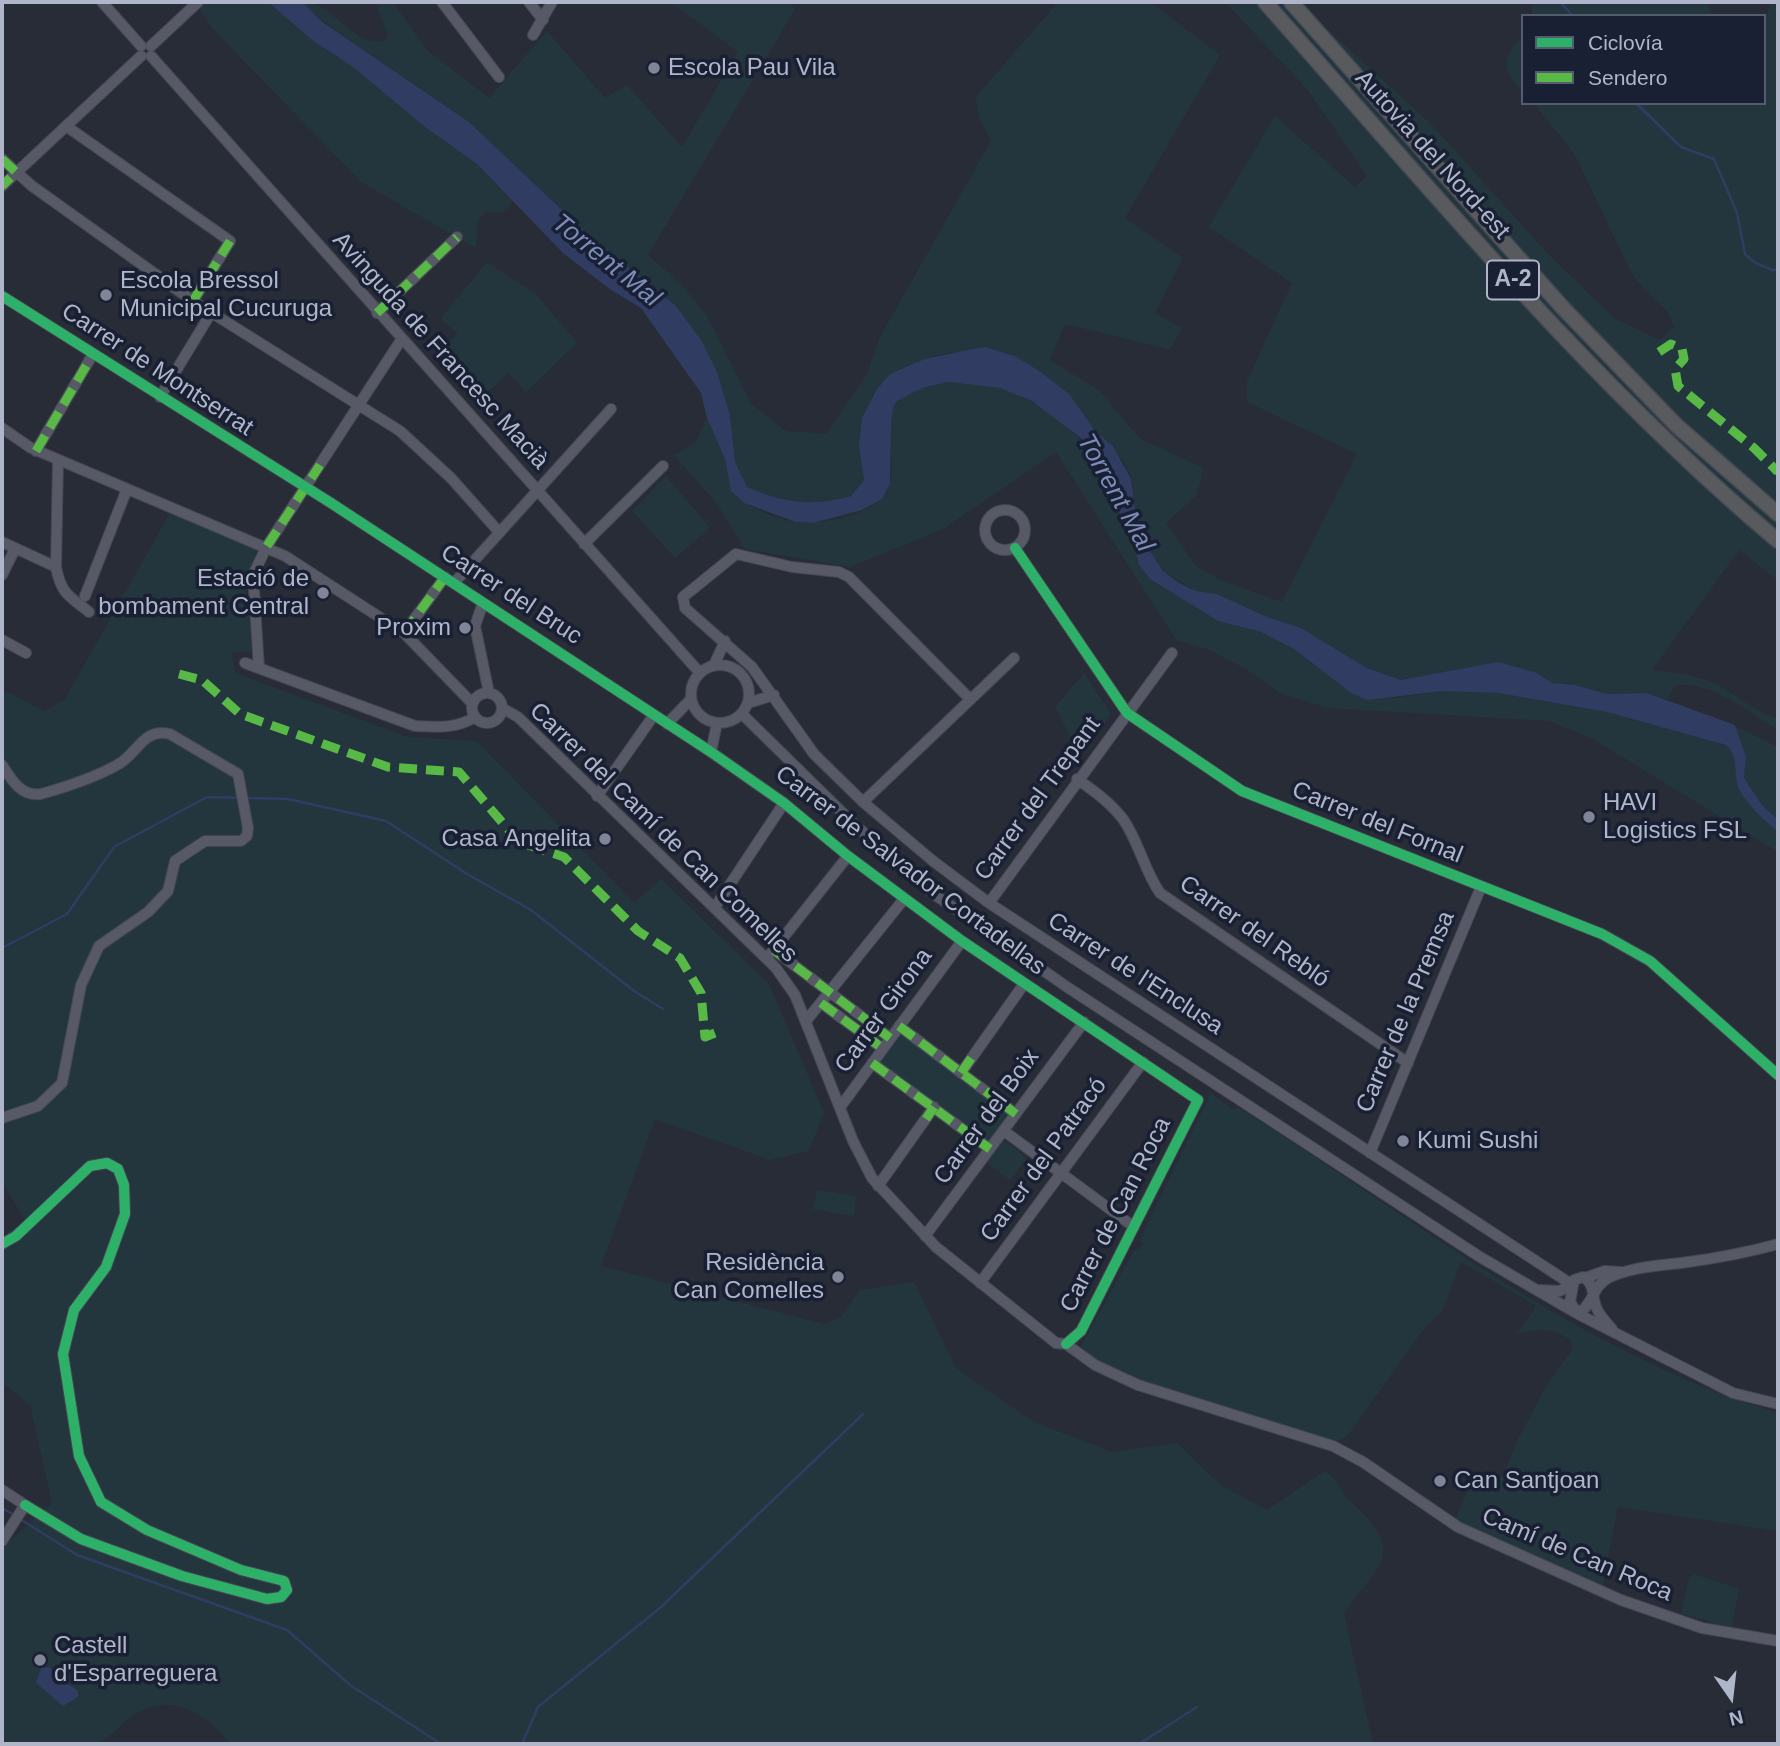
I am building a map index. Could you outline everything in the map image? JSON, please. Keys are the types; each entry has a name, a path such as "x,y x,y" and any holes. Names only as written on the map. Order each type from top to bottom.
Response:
{"highway":[{"name":"Autovia del Nord-est","path":"1265,2 1587,362 1660,437 1778,541"},
{"name":"Autovia del Nord-est","path":"1291,2 1563,308 1676,425 1778,514"}],"street":[{"name":"Avinguda de Francesc Macià","path":"102,2 700,673"},
{"path":"442,2 499,77"},
{"path":"529,2 543,20"},
{"path":"533,35 552,2"},
{"path":"2,186 195,4"},
{"path":"66,126 230,241 193,301"},
{"path":"2,159 193,301 361,404 410,439 452,478 499,532"},
{"path":"377,313 457,237"},
{"name":"Carrer de Montserrat","path":"2,296 290,480 306,487"},
{"path":"160,397 211,313"},
{"path":"259,668 253,575 267,547 401,340"},
{"path":"36,451 93,354"},
{"path":"404,633 449,580 499,532 611,409"},
{"path":"2,428 36,451 267,547 404,633 472,703 475,717 482,722 492,723 499,717 502,708 499,698 489,692 475,626 484,603"},
{"path":"58,460 56,567 61,589 89,612"},
{"path":"584,544 663,466"},
{"name":"Carrer del Bruc","path":"306,487 667,724"},
{"path":"85,596 127,489"},
{"path":"1009,510 1024,522 1025,537 1015,548 1001,550 987,538 986,524 995,513 1009,510"},
{"path":"2,542 56,567"},
{"name":"Carrer del Fornal","path":"1015,548 1127,713 1242,791 1602,934 1650,961 1778,1075"},
{"path":"2,575 15,549"},
{"name":"Carrer de l'Enclusa","path":"970,699 849,578 839,572 792,568 736,554 683,597 685,608 752,667 814,754 863,802 933,861 989,903 1571,1284"},
{"path":"2,640 26,653"},
{"path":"714,665 732,667 745,678 749,686 748,703 741,715 734,720 717,723 697,713 691,699 694,681 700,673 714,665 725,641"},
{"name":"Carrer del Trepant","path":"989,903 1077,779 1172,653"},
{"path":"863,802 1014,658"},
{"path":"245,663 415,726 442,728 462,724 475,717"},
{"path":"472,703 479,695 489,692"},
{"path":"748,703 774,695"},
{"path":"667,724 691,699"},
{"name":"Carrer del Camí de Can Comelles","path":"502,708 518,717 715,907 767,959 789,986 806,1021 862,1161 878,1186 925,1237 1056,1343 1066,1344"},
{"path":"597,796 654,715"},
{"path":"741,715 854,824 931,892 975,925 1447,1236 1616,1334 1733,1393 1778,1404"},
{"path":"711,752 717,723"},
{"name":"Carrer de Salvador Cortadellas","path":"667,724 784,803 848,856 962,941 1198,1100"},
{"path":"2,765 22,790 34,795 41,794 119,765 148,737 163,732 238,774 248,828 247,836 241,841 205,841 175,861 168,891 148,912 99,946 81,985 62,1083 38,1106 2,1118"},
{"name":"Carrer del Rebló","path":"1077,779 1103,797 1124,821 1147,874 1160,893 1408,1063"},
{"path":"715,907 784,803"},
{"path":"767,959 848,856"},
{"name":"Carrer de la Premsa","path":"1370,1153 1481,887"},
{"path":"806,1021 904,899"},
{"name":"Carrer Girona","path":"841,1106 962,941"},
{"path":"774,950 890,1038"},
{"path":"961,1073 1024,984"},
{"path":"821,1003 882,1048"},
{"name":"Carrer del Boix","path":"925,1237 1084,1022"},
{"path":"899,1026 1016,1114"},
{"name":"Carrer del Patracó","path":"980,1283 1059,1172 1143,1062"},
{"path":"872,1063 990,1149"},
{"name":"Carrer de Can Roca","path":"1066,1344 1081,1331 1198,1100"},
{"path":"878,1186 934,1107"},
{"path":"1004,1131 1135,1227"},
{"path":"2,1244 16,1236 90,1166 107,1163 118,1169 124,1185 125,1214 106,1266 74,1310 63,1354 79,1456 101,1502 147,1530 241,1570 284,1581 287,1590 281,1598 267,1599 182,1576 73,1535 23,1509 2,1490"},
{"path":"1539,1290 1560,1291 1578,1278 1605,1271 1622,1272 1702,1260 1778,1244"},
{"path":"1578,1314 1590,1306 1593,1296 1603,1282 1622,1272"},
{"path":"1584,1278 1591,1283 1597,1310 1616,1334"},
{"path":"1571,1284 1570,1302 1578,1314"},
{"name":"Camí de Can Roca","path":"1066,1344 1095,1365 1138,1385 1333,1446 1372,1468 1458,1527 1629,1603 1702,1628 1778,1642"},
{"path":"2,1541 23,1509"}],"shaded area":[{"path":"195,2 268,2 312,40 353,67 425,127 477,164 513,202 502,213 486,212 478,220 476,248 361,182 212,28"},
{"path":"303,2 324,9 362,38 384,41 388,35 375,2 393,2 427,50 489,98 547,31 605,98 627,85 682,147 738,52 671,2 790,2 795,9 648,255 681,284 706,314 751,404 786,431 826,434 867,374 880,337 991,141 979,118 976,97 1058,2 1150,2 1220,55 1125,218 1183,258 1155,313 1182,328 1170,350 1065,324 1050,360 1100,391 1139,438 1203,468 1197,495 1166,523 1196,566 1222,581 1282,602 1357,454 1247,402 1247,381 1292,283 1209,227 1275,116 1355,187 1367,176 1307,89 1225,2 1303,2 1325,27 1432,125 1548,254 1614,318 1659,340 1674,327 1668,312 1643,288 1630,270 1575,155 1536,105 1766,105 1766,18 1771,2 1778,2 1778,580 1739,550 1652,670 1704,679 1763,713 1778,718 1778,730 1715,692 1688,685 1674,686 1668,699 1647,693 1607,694 1575,685 1552,683 1537,673 1441,674 1401,680 1367,668 1301,628 1267,617 1217,594 1196,591 1163,571 1150,551 1136,514 1132,479 1124,463 1113,446 1096,432 1070,395 951,352 924,359 890,374 877,389 862,418 859,446 864,480 851,496 798,502 773,497 746,487 735,462 730,415 717,372 675,305 581,228 469,122 321,20"},
{"path":"1533,2 1708,2 1711,14 1531,14"},
{"path":"1521,39 1521,89 1511,77 1506,64 1515,44"},
{"path":"487,262 536,294 577,343 526,392 508,373 479,401 435,356 458,333 440,319"},
{"path":"948,382 1000,388 1017,393 1054,415 1087,446 1135,549 1139,565 1150,579 1218,621 1261,632 1294,649 1351,693 1392,698 1443,691 1498,693 1607,712 1726,745 1733,755 1743,797 1778,832 1778,852 1591,738 1550,721 1328,708 1280,693 1246,669 1210,650 1176,640 1056,452 943,529 850,567 745,549 717,504 674,455 695,443 707,418 725,459 737,498 765,513 796,522 821,522 850,516 875,503 884,495 890,484 892,465 889,423 895,405 905,395"},
{"path":"666,476 710,528 675,558 632,511"},
{"path":"170,513 258,549 246,583 252,649 250,652 232,652 235,673 407,737 477,741 634,903 661,879 769,984 824,1113 809,1151 770,1160 655,1119 601,1266 824,1324 841,1317 860,1290 914,1282 956,1368 1034,1422 1112,1452 1177,1443 1219,1484 1267,1510 1325,1471 1370,1521 1380,1536 1384,1549 1376,1572 1344,1614 1373,1744 231,1744 197,1714 171,1705 157,1705 143,1709 108,1737 94,1744 2,1744 2,1548 52,1503 30,1405 2,1382 2,1237 25,1220 2,1182 2,692 10,693 44,711 65,699"},
{"path":"1084,673 1111,714 1081,756 1055,707"},
{"path":"1735,726 1778,747 1778,820 1762,805 1744,778 1746,757"},
{"path":"899,1026 1016,1114 990,1149 872,1063"},
{"path":"1211,1093 1232,1109 1239,1108 1269,1127 1452,1249 1577,1326 1709,1389 1778,1413 1778,1531 1618,1507 1602,1589 1587,1579 1455,1520 1474,1476 1496,1480 1503,1476 1517,1441 1546,1386 1572,1350 1571,1340 1551,1331 1538,1330 1516,1334 1535,1305 1461,1262 1442,1311 1423,1330 1348,1435 1335,1443 1136,1381 1082,1354 1080,1348 1134,1250 1139,1251 1143,1243 1139,1241"},
{"path":"1003,1140 1027,1158 1010,1180 986,1162"},
{"path":"817,1190 856,1196 854,1216 813,1209"},
{"path":"1694,1574 1739,1589 1732,1628 1681,1614 1689,1578"}],"water":[{"name":"Torrent Mal","path":"268,2 303,2 321,21 469,122 581,228 675,305 701,340 717,372 730,415 735,462 747,487 798,502 851,496 864,480 859,446 862,418 877,389 890,374 924,359 984,347 1015,356 1070,395 1096,432 1113,446 1131,479 1136,514 1150,551 1163,571 1179,583 1196,591 1217,594 1267,617 1301,628 1367,668 1401,680 1498,662 1537,673 1552,683 1575,685 1607,694 1647,693 1735,725 1746,757 1744,778 1762,805 1778,820 1778,832 1743,797 1733,755 1726,745 1607,712 1498,693 1443,691 1367,700 1351,693 1294,649 1261,632 1218,621 1150,579 1139,565 1135,549 1103,475 1082,439 1032,401 1000,388 948,382 922,388 897,401 893,408 891,425 890,484 882,499 862,510 813,523 796,522 744,503 731,491 725,459 707,418 701,393 641,308 611,290 563,253 477,164 425,127 353,67 312,40"},
{"path":"50,1667 53,1673 78,1691 78,1697 63,1706 36,1683 41,1668"}],"waterway":[{"path":"1560,2 1571,14"},
{"path":"1638,105 1681,147 1714,159 1737,213 1745,254 1754,262 1778,270"},
{"path":"2,948 67,914 114,847 207,797 288,799 386,821 467,874 531,910 634,991 663,1009"},
{"path":"522,1744 538,1707 661,1607 863,1414"},
{"path":"2,1508 14,1515"},
{"path":"20,1519 77,1555 287,1630 350,1685 441,1744"},
{"path":"1139,1744 1197,1707"}],"marked path":[{"path":"2,159 16,172 2,186"},
{"path":"377,313 457,237"},
{"path":"193,301 230,241"},
{"path":"1659,352 1671,344 1682,349 1684,359 1675,369 1678,386 1754,448 1778,472"},
{"path":"36,451 93,354"},
{"path":"267,546 320,465"},
{"path":"404,633 445,577"},
{"path":"179,674 202,680 240,714 388,767 459,772 519,842 564,857 638,931 680,958 701,993 705,1037 715,1033"},
{"path":"774,950 890,1038"},
{"path":"821,1003 882,1048"},
{"path":"899,1026 1016,1114"},
{"path":"961,1073 972,1057"},
{"path":"872,1063 990,1149"},
{"path":"926,1119 934,1107"}],"cycle path":[{"path":"2,296 331,503 711,752 784,803 848,856 962,941 1198,1100 1081,1331 1066,1344"},
{"path":"1015,548 1127,713 1242,791 1602,934 1650,961 1778,1075"},
{"path":"2,1244 16,1236 90,1166 107,1163 118,1169 124,1185 125,1214 106,1267 74,1310 63,1354 79,1456 101,1502 147,1530 241,1570 284,1581 287,1590 281,1597 267,1599 182,1576 81,1539 25,1505"}],"place":[{"name":"Escola Pau Vila","path":"654,68"},
{"name":"Escola Bressol Municipal Cucuruga","path":"106,295"},
{"name":"Estació de bombament Central","path":"323,593"},
{"name":"Proxim","path":"465,628"},
{"name":"HAVI Logistics FSL","path":"1589,817"},
{"name":"Casa Angelita","path":"605,839"},
{"name":"Kumi Sushi","path":"1403,1141"},
{"name":"Residència Can Comelles","path":"838,1277"},
{"name":"Can Santjoan","path":"1440,1481"},
{"name":"Castell d'Esparreguera","path":"40,1660"}]}
